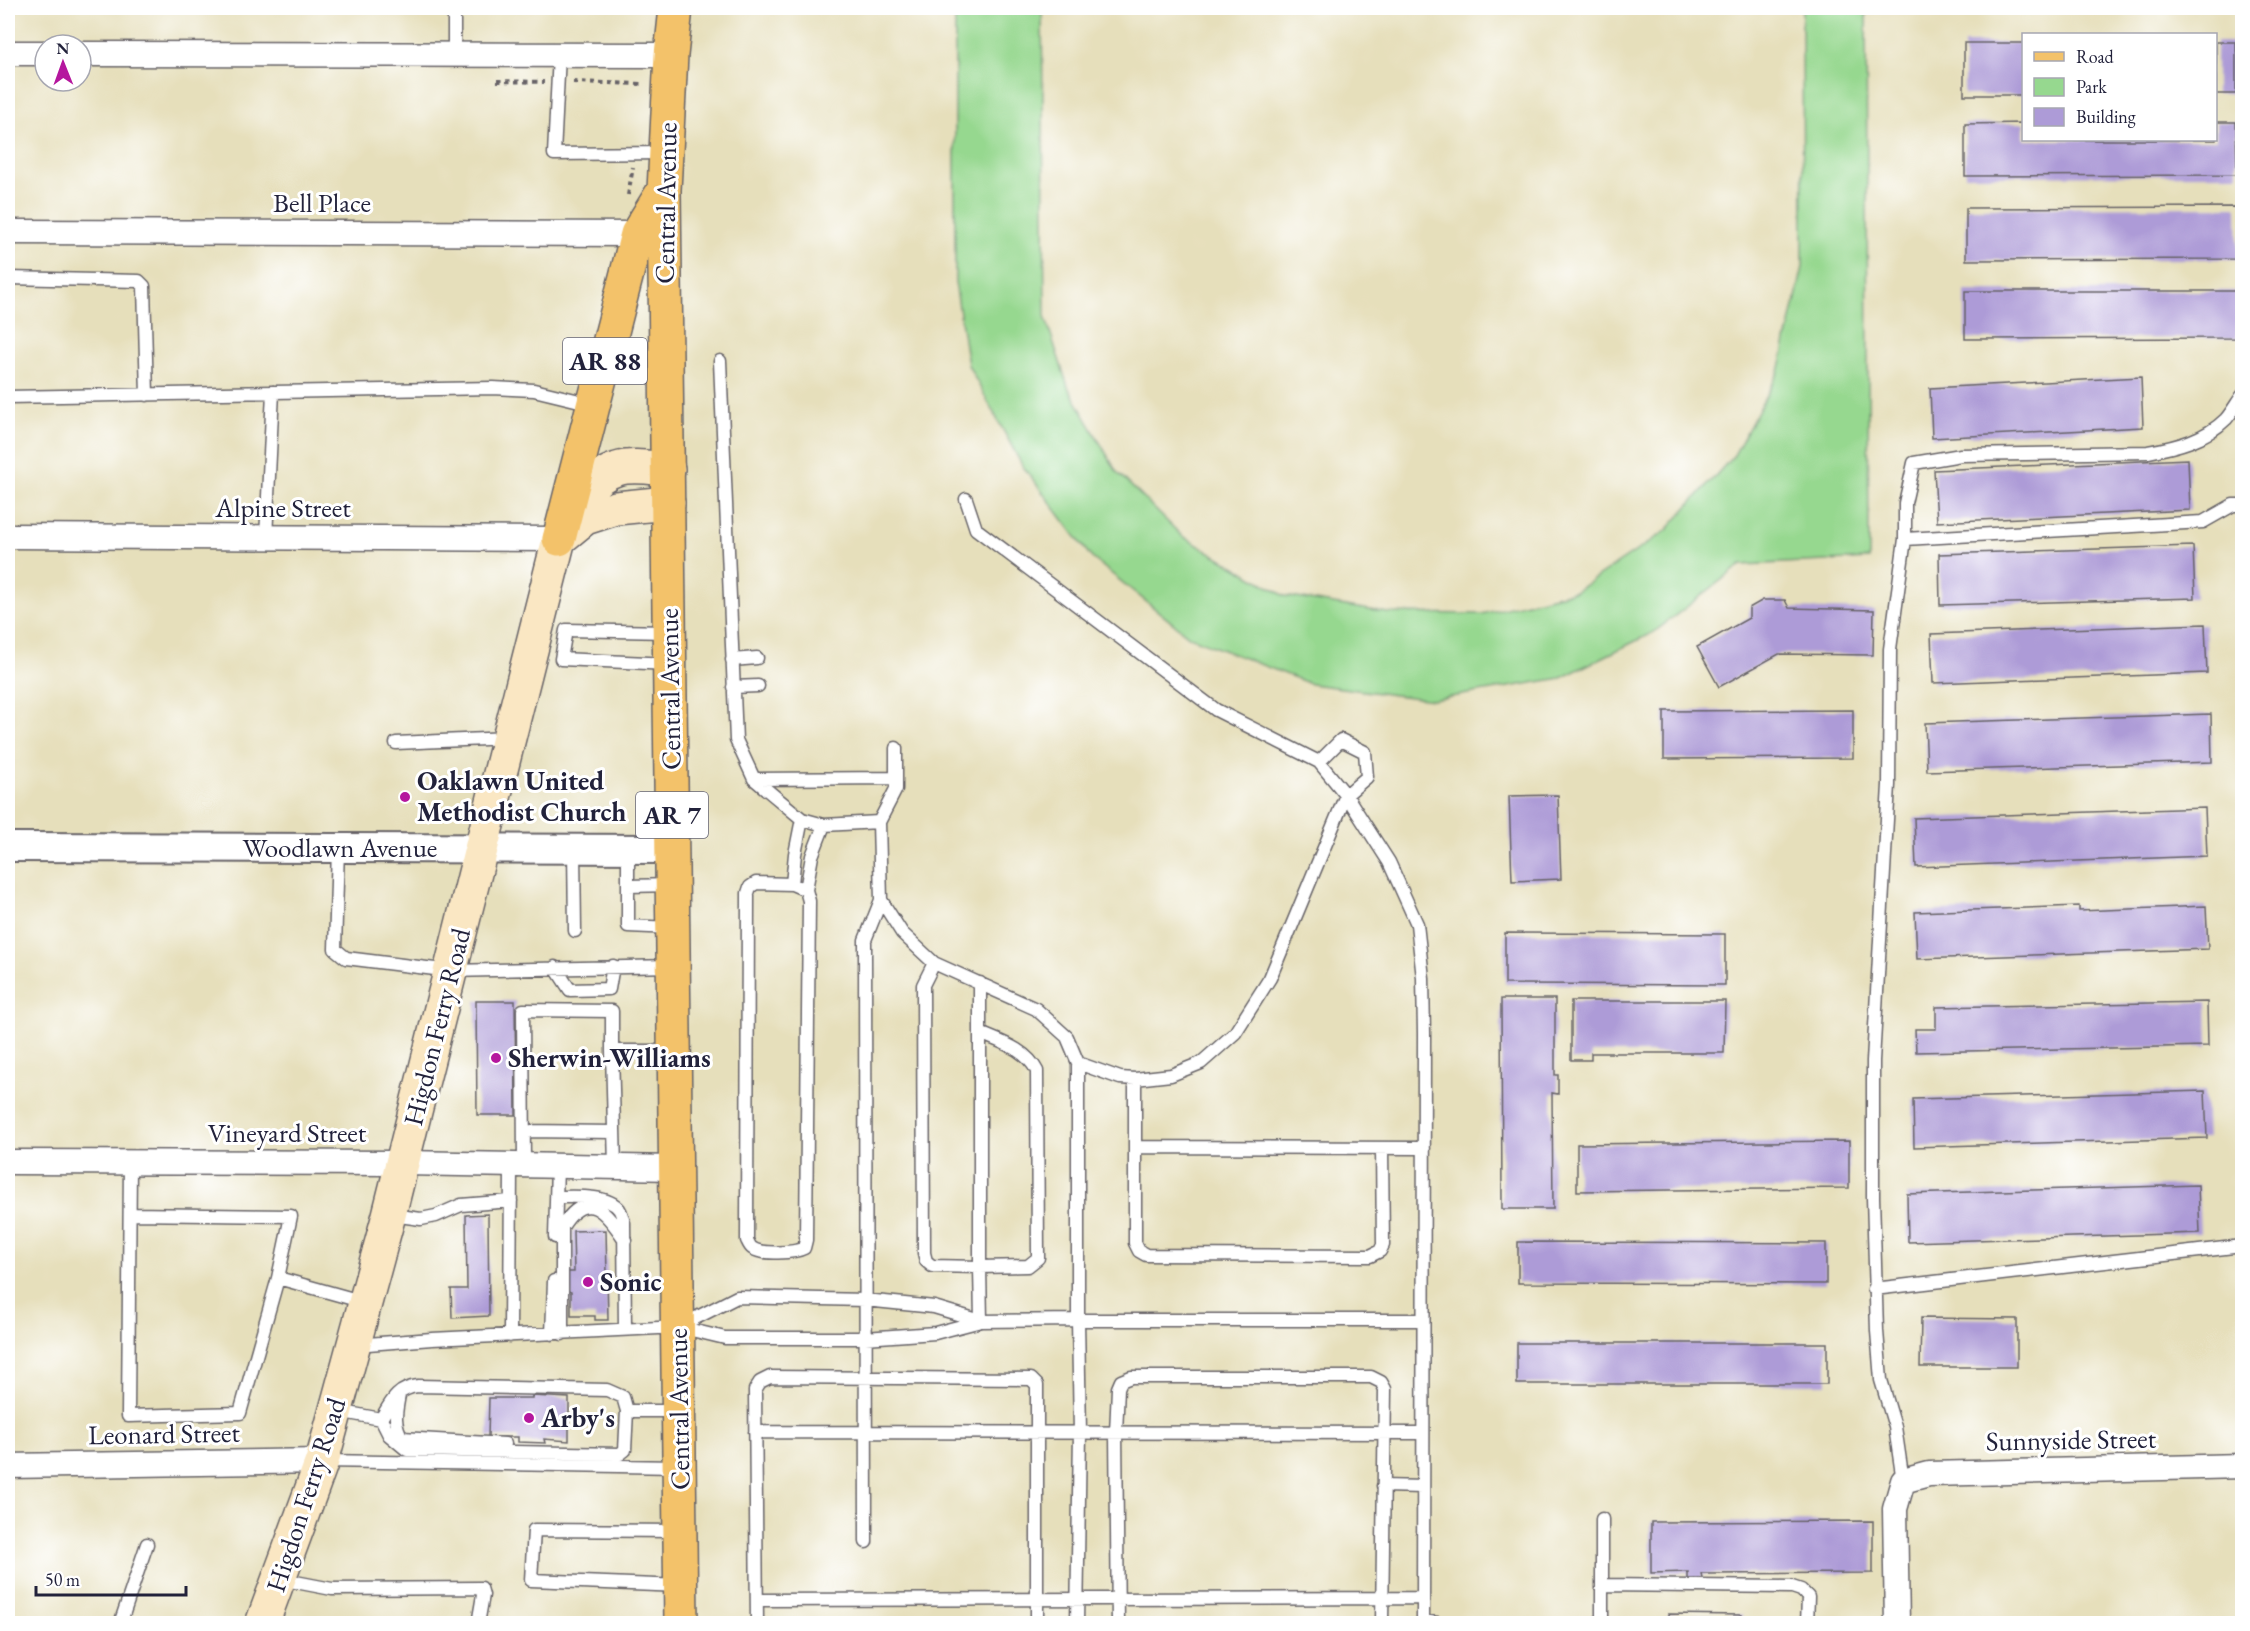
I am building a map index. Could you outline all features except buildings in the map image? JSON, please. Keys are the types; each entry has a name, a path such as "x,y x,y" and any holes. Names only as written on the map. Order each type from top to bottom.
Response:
{"main road":[{"name":"Central Avenue","path":"676,8 671,55 651,153 664,190 681,1623"},
{"name":"AR 88","path":"559,539 594,404 629,234 664,190"},
{"name":"Higdon Ferry Road","path":"262,1623 322,1461 354,1346 404,1163 559,539 584,493 601,477 617,468 668,469"},
{"path":"559,539 585,518 616,508 668,503"}],"street":[{"path":"8,53 33,53"},
{"path":"93,54 671,55"},
{"name":"Bell Place","path":"8,232 629,234"},
{"name":"Alpine Street","path":"8,536 559,539"},
{"name":"Woodlawn Avenue","path":"8,847 672,849"},
{"name":"Vineyard Street","path":"8,1162 404,1163 674,1168"},
{"name":"Leonard Street","path":"8,1466 322,1461"},
{"name":"Sunnyside Street","path":"1903,1481 1929,1474 2242,1466"},
{"path":"1898,1623 1895,1509 1903,1481"}],"lane":[{"path":"454,8 454,55"},
{"path":"559,55 554,154 651,153"},
{"path":"8,278 139,281 144,286 147,394"},
{"path":"720,362 736,740 754,779 802,819 824,825 879,822"},
{"path":"8,397 493,387 534,390 594,404"},
{"path":"266,538 273,392"},
{"path":"1903,1481 1895,1427 1881,1380 1874,1289 1872,1197 1874,1061 1889,785 1890,649 1905,539 1905,503 1914,463 1961,455 2148,452 2176,447 2203,436 2225,419 2242,396"},
{"path":"966,499 976,529 1216,710 1319,762 1347,795 1389,862 1417,924 1423,978 1423,1622 1443,1623"},
{"path":"1905,539 2203,522 2233,505 2242,505"},
{"path":"669,632 566,630 561,659 670,664"},
{"path":"732,660 757,658"},
{"path":"733,687 758,686"},
{"path":"396,743 509,738"},
{"path":"1078,1063 1120,1078 1135,1079 1172,1075 1201,1063 1235,1033 1270,978 1347,795 1367,777 1365,752 1341,740 1319,762"},
{"path":"866,1542 865,940 880,900 879,822 896,789 896,748"},
{"path":"754,779 896,778"},
{"path":"792,884 802,819"},
{"path":"806,891 792,884 756,883 750,887 748,894 747,1240 751,1248 759,1252 796,1252 804,1248 806,1240 809,901 806,891 812,856 824,825"},
{"path":"338,848 335,948 346,958 451,971 674,966"},
{"path":"574,849 575,931"},
{"path":"628,849 628,926 673,928"},
{"path":"628,886 673,885"},
{"path":"880,900 902,933 934,963 1036,1009 1067,1037 1078,1063 1080,1433 1077,1623"},
{"path":"934,963 923,985 924,1253 926,1261 932,1266 1028,1266 1038,1258 1036,1071 1032,1062 1018,1051 980,1033"},
{"path":"555,967 570,990 609,988 614,966"},
{"path":"980,983 981,1321"},
{"path":"510,1336 511,1202 524,1131 523,1010 612,1011 615,1167"},
{"path":"612,1051 675,1051"},
{"path":"1135,1079 1135,1243 1138,1251 1146,1255 1370,1256 1380,1251 1383,1245 1382,1148"},
{"path":"524,1131 614,1132"},
{"path":"1136,1148 1424,1148"},
{"path":"130,1163 128,1416 240,1413 278,1278 291,1216 130,1214"},
{"path":"557,1166 557,1334"},
{"path":"556,1197 589,1197 609,1201 618,1208 624,1223 625,1240 625,1330"},
{"path":"389,1215 421,1219 461,1205 511,1202"},
{"path":"557,1334 562,1227 571,1212 585,1206 604,1211 625,1240"},
{"path":"1874,1289 2242,1246"},
{"path":"278,1278 365,1302"},
{"path":"679,1327 736,1296 865,1300 934,1307 981,1321"},
{"path":"354,1346 679,1327 725,1338 866,1338 935,1333 981,1321 1423,1320"},
{"path":"757,1623 755,1390 760,1382 770,1377 1031,1379 1037,1384 1037,1623"},
{"path":"1118,1623 1116,1433 1118,1388 1121,1381 1131,1377 1371,1377 1381,1382 1385,1389 1382,1623"},
{"path":"408,1387 607,1390 623,1397 627,1411 626,1450 620,1454 407,1450 389,1435 381,1419 400,1391 408,1387"},
{"path":"400,1391 395,1414 396,1428 402,1438 554,1446 617,1446 626,1440"},
{"path":"336,1410 381,1419"},
{"path":"627,1411 679,1412"},
{"path":"755,1432 1423,1433"},
{"path":"322,1461 680,1467"},
{"path":"1383,1486 1423,1487"},
{"path":"1602,1519 1602,1623"},
{"path":"681,1531 534,1530 531,1580 681,1586"},
{"path":"120,1623 147,1544"},
{"path":"279,1579 332,1589 482,1588 478,1623"},
{"path":"1602,1585 1792,1587 1801,1590 1808,1597 1807,1623"},
{"path":"757,1600 1423,1598"}],"path":[{"path":"497,81 647,84"},
{"path":"629,234 651,153"}],"green space":[{"path":"955,8 1042,8 1045,316 1068,387 1117,472 1182,536 1285,596 1388,613 1482,614 1576,591 1666,531 1734,455 1779,372 1803,267 1802,8 1866,8 1869,559 1741,565 1654,632 1561,678 1433,700 1311,684 1190,637 1091,557 1022,465 968,365 955,282"}],"place":[{"name":"Oaklawn United Methodist Church","path":"405,797"},
{"name":"Sherwin-Williams","path":"496,1058"},
{"name":"Sonic","path":"588,1282"},
{"name":"Arby's","path":"529,1418"}]}
